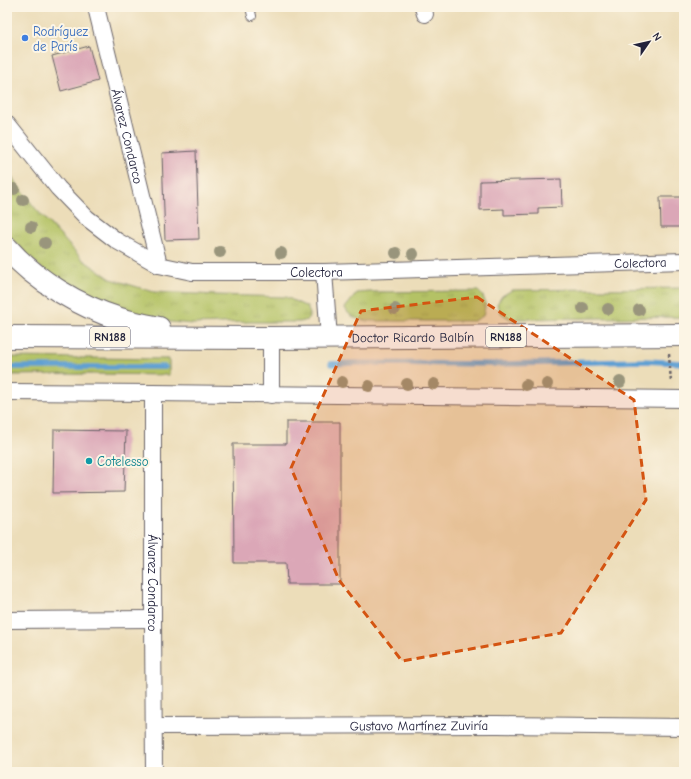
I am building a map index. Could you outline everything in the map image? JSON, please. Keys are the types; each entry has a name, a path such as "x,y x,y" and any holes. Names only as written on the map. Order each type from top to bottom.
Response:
{"highway":[{"path":"7,248 27,267 61,293 93,308 121,320 214,337"},
{"name":"Doctor Ricardo Balbín","path":"214,337 329,338 684,335"},
{"name":"RN188","path":"7,337 214,337"}],"street":[{"name":"Álvarez Condarco","path":"96,7 159,265"},
{"name":"Colectora","path":"7,124 58,188 87,218 117,241 159,265 192,272 324,272 684,261"},
{"path":"324,272 329,338"},
{"path":"271,338 271,395"},
{"path":"7,392 684,399"},
{"name":"Álvarez Condarco","path":"153,393 154,772"},
{"path":"7,620 153,619"},
{"name":"Gustavo Martínez Zuviría","path":"154,726 498,725 684,727"}],"lane":[{"path":"250,7 252,16"}],"path":[{"path":"669,357 670,376"}],"highlighted area":[{"path":"477,297 634,400 646,500 561,633 402,661 339,580 291,468 361,311"}],"green space":[{"path":"7,171 35,208 83,260 111,279 154,292 286,297 307,307 310,314 307,320 300,322 193,324 170,322 133,313 98,301 41,268 7,234"},
{"path":"684,288 684,317 510,319 501,313 497,304 502,296 512,290"},
{"path":"478,291 484,299 485,308 483,316 474,321 367,321 357,319 345,308 357,293"},
{"path":"7,357 169,359 169,375 7,375"}],"building":[{"path":"89,46 98,81 61,91 52,56"},
{"path":"196,151 199,239 165,240 162,153"},
{"path":"561,179 562,207 538,208 538,214 504,215 504,209 480,210 480,181"},
{"path":"660,197 684,197 684,227 661,227"},
{"path":"286,422 340,422 340,584 287,584 286,563 234,563 233,444 286,444"},
{"name":"Cotelesso","path":"54,430 126,431 124,492 53,493"}],"waterway":[{"path":"331,364 501,364 644,361 684,363"},
{"path":"7,367 165,367"}],"place":[{"name":"Rodríguez de París","path":"25,38"},
{"name":"Cotelesso","path":"89,461"}]}
